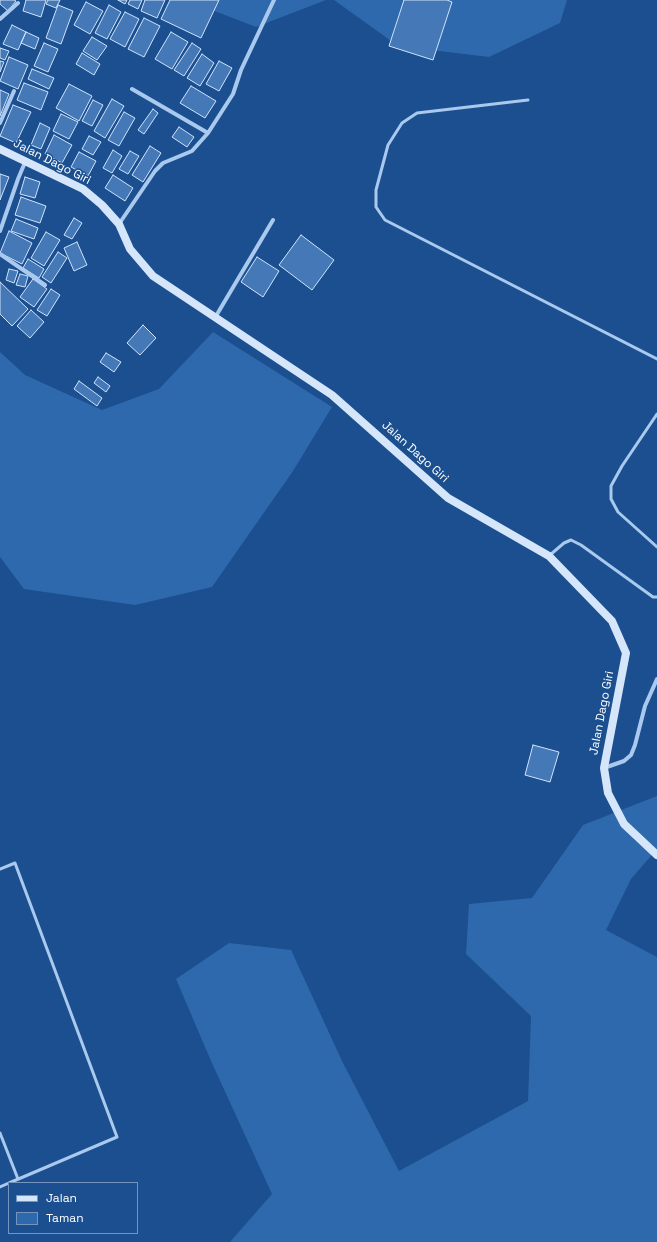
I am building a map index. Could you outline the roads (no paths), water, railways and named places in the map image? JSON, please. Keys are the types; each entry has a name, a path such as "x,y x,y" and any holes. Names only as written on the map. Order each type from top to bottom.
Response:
{"main road":[{"name":"Jalan Dago Giri","path":"0,149 26,160 84,189 102,205 119,224 130,249 153,276 216,316 332,394 448,498 549,556 612,621 626,654 604,768 608,793 624,824 657,855"}],"street":[{"path":"119,224 155,171 163,163 192,151 208,132 233,94 241,70 274,0"},
{"path":"0,19 18,3"},
{"path":"132,89 208,132"},
{"path":"0,123 14,91"},
{"path":"0,231 26,160"},
{"path":"216,316 273,220"},
{"path":"0,254 45,285"},
{"path":"604,768 624,761 631,755 645,706 657,679"}],"lane":[{"path":"528,100 417,113 402,123 388,145 376,190 376,207 385,220 657,359"},
{"path":"657,414 622,466 611,486 611,499 618,512 657,547"},
{"path":"549,556 564,542 571,540 581,545 653,597 657,598"},
{"path":"0,869 15,863 117,1137 11,1182"},
{"path":"0,1133 18,1179"}]}
